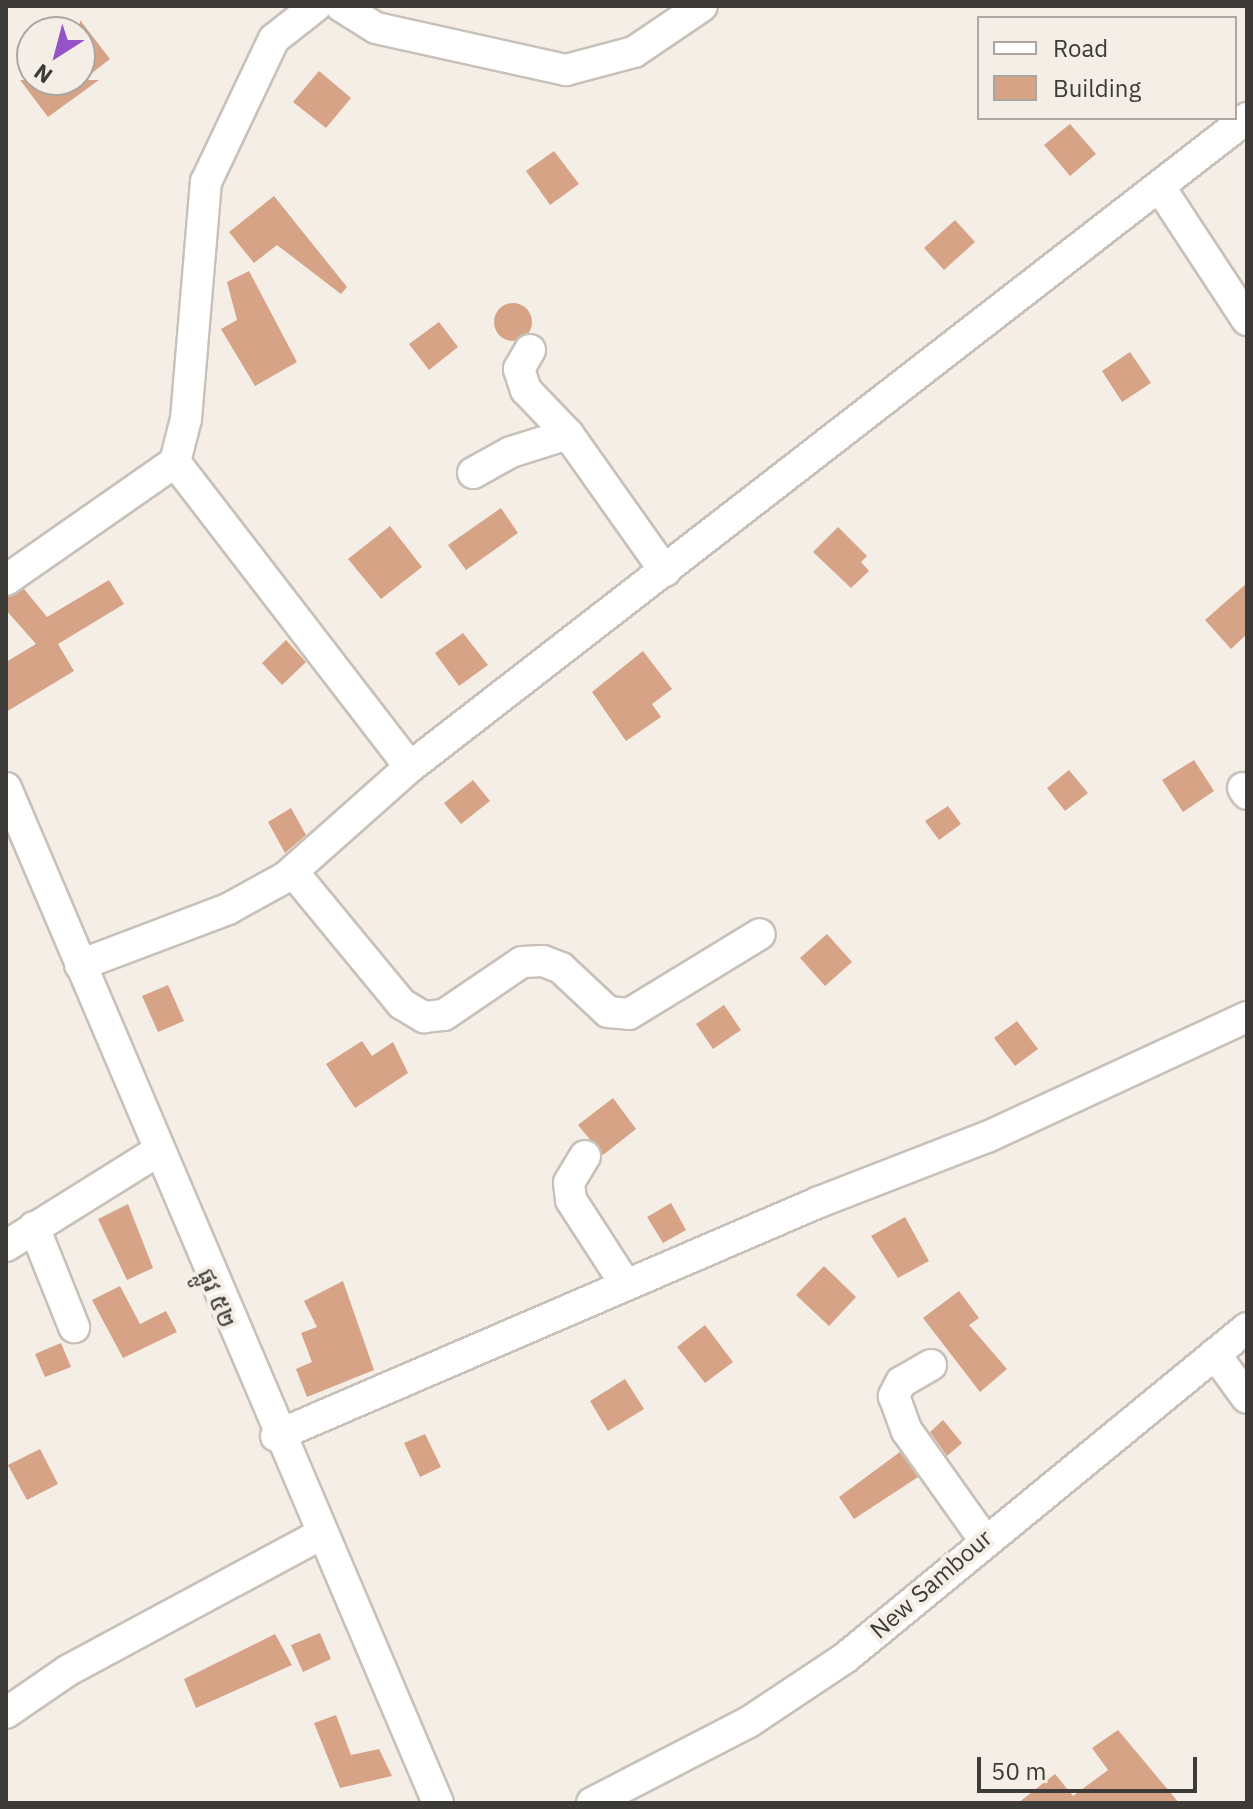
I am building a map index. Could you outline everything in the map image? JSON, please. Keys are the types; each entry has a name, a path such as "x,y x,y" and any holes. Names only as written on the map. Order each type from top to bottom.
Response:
{"street":[{"path":"6,580 175,462 186,419 206,182 274,39 316,6"},
{"path":"341,6 376,28 566,70 634,52 702,6"},
{"path":"80,965 228,909 293,872 410,767 1161,189 1247,118"},
{"path":"1161,189 1247,320"},
{"path":"530,350 519,378 568,434 665,571"},
{"path":"473,473 511,452 568,434"},
{"path":"175,462 410,767"},
{"name":"ផ្លូវ ៥២","path":"6,788 155,1153 438,1803"},
{"path":"293,872 402,1004 424,1017 444,1015 522,962 543,961 608,1012 629,1014 760,934"},
{"path":"276,1436 626,1285 987,1137 1247,1017"},
{"path":"6,1246 155,1153"},
{"path":"585,1156 569,1183 571,1200 626,1285"},
{"path":"34,1227 74,1327"},
{"name":"New Sambour","path":"592,1803 749,1722 845,1658 983,1538 1247,1328"},
{"path":"1215,1354 1247,1398"},
{"path":"931,1365 901,1382 894,1396 907,1431 983,1538"},
{"path":"6,1713 67,1671 321,1534"}],"building":[{"path":"96,41 110,59 96,70"},
{"path":"319,71 351,98 326,128 293,102"},
{"path":"32,96 77,96 48,117"},
{"path":"1070,124 1096,154 1070,176 1044,145"},
{"path":"554,151 579,184 550,205 526,171"},
{"path":"274,196 347,287 341,294 277,245 254,263 229,232"},
{"path":"955,220 975,242 944,270 924,248"},
{"path":"249,271 297,362 255,386 221,329 237,320 227,282"},
{"path":"513,303 526,309 532,322 526,335 513,341 500,335 494,322 500,309"},
{"path":"439,322 458,347 429,370 409,344"},
{"path":"1130,352 1151,383 1122,402 1102,371"},
{"path":"501,508 518,533 466,570 448,545"},
{"path":"390,526 422,567 381,599 348,559"},
{"path":"838,527 867,556 861,562 869,571 851,588 813,552"},
{"path":"109,580 124,604 58,644 74,671 6,712 6,662 36,644 6,610 6,598 24,589 47,617"},
{"path":"1247,583 1247,634 1231,649 1205,620"},
{"path":"463,633 488,665 459,686 435,653"},
{"path":"286,640 306,662 282,685 262,663"},
{"path":"643,651 672,689 652,704 661,717 626,741 592,692"},
{"path":"1194,760 1214,791 1183,812 1162,780"},
{"path":"1069,770 1088,793 1065,811 1047,788"},
{"path":"473,780 490,801 461,824 444,803"},
{"path":"948,806 961,824 939,840 925,821"},
{"path":"291,808 306,835 285,853 268,822"},
{"path":"827,934 852,962 825,986 800,958"},
{"path":"168,985 184,1021 158,1032 142,996"},
{"path":"724,1005 741,1030 713,1049 696,1024"},
{"path":"1017,1021 1038,1049 1015,1066 994,1038"},
{"path":"362,1041 372,1056 393,1042 408,1073 355,1108 326,1064"},
{"path":"613,1098 636,1129 603,1155 578,1125"},
{"path":"671,1203 686,1230 663,1243 647,1217"},
{"path":"128,1204 153,1268 127,1280 98,1219"},
{"path":"905,1217 929,1261 898,1278 871,1236"},
{"path":"824,1266 856,1297 829,1326 796,1295"},
{"path":"343,1281 374,1370 307,1397 296,1369 312,1362 301,1333 317,1327 304,1301"},
{"path":"120,1286 140,1324 166,1311 177,1332 123,1358 92,1300"},
{"path":"959,1291 979,1318 969,1325 1007,1369 980,1392 923,1318"},
{"path":"705,1325 733,1362 705,1383 677,1347"},
{"path":"61,1343 71,1367 45,1377 35,1354"},
{"path":"625,1379 644,1409 608,1431 590,1401"},
{"path":"943,1420 962,1443 947,1456 930,1432"},
{"path":"425,1434 441,1467 420,1477 404,1443"},
{"path":"40,1449 58,1484 27,1500 8,1465"},
{"path":"900,1452 918,1477 854,1519 839,1497"},
{"path":"320,1633 331,1659 303,1672 291,1645"},
{"path":"275,1634 292,1665 196,1708 184,1679"},
{"path":"336,1715 351,1755 379,1749 392,1776 340,1788 314,1723"},
{"path":"1118,1730 1179,1803 1018,1803 1055,1774 1073,1796 1108,1770 1092,1748"}]}
